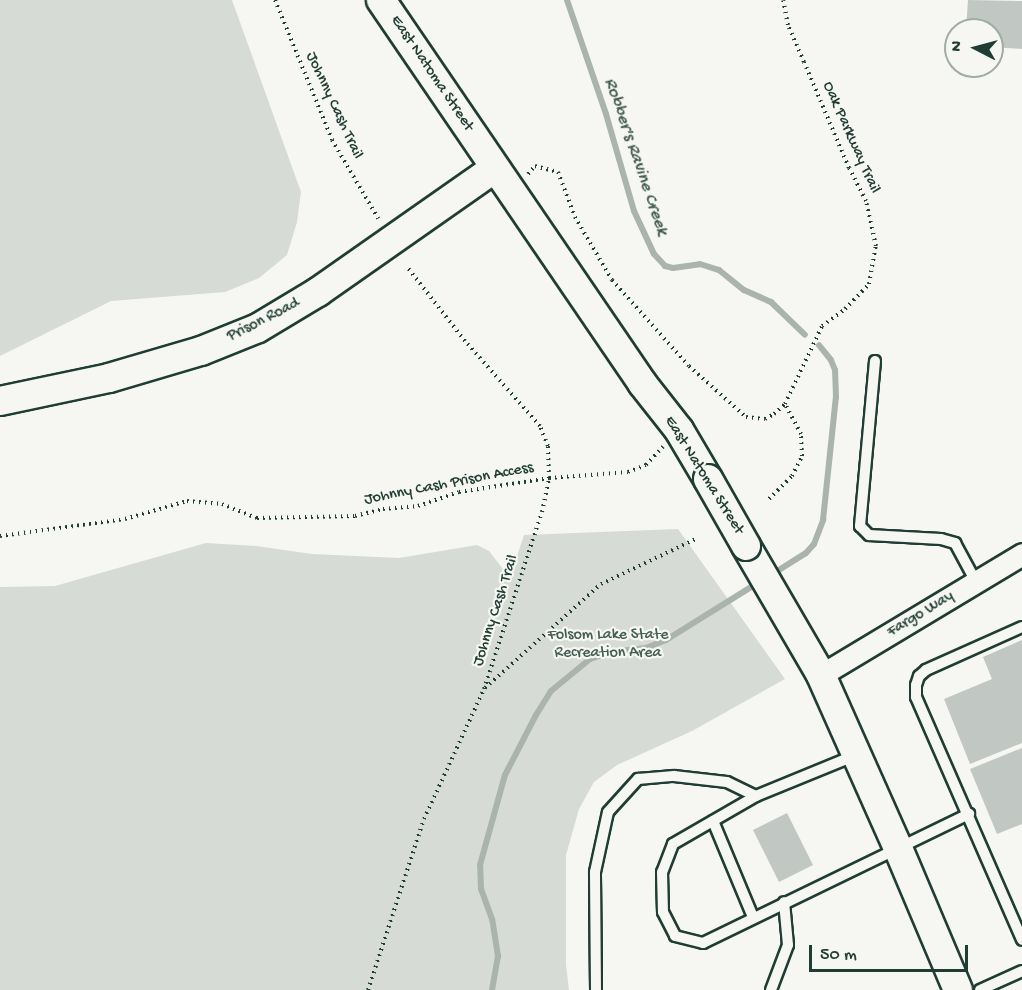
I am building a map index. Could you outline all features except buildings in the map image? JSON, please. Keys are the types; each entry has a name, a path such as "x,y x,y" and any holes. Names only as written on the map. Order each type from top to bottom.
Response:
{"main road":[{"name":"East Natoma Street","path":"381,0 642,383 679,430 708,479 821,675 958,990"},
{"name":"Prison Road","path":"0,401 109,378 201,351 258,328 318,292 495,168"}],"street":[{"name":"Fargo Way","path":"821,675 1022,554"}],"lane":[{"path":"875,361 860,526 869,535 941,539 955,543 976,582"},
{"path":"1022,627 926,669 919,676 916,685 916,697 1022,940"},
{"path":"856,755 756,796 673,844 662,872 663,912 667,926 675,936 703,943 969,814"},
{"path":"596,990 595,872 608,812 638,779 674,776 727,782 756,796"},
{"path":"713,821 753,918"},
{"path":"771,990 788,945 784,902"},
{"path":"980,990 1022,971"}],"path":[{"name":"Johnny Cash Trail","path":"275,0 332,140 378,218"},
{"name":"Oak Parkway Trail","path":"783,0 788,25 849,168 866,201 876,246 869,284 845,309 822,326 785,404"},
{"path":"512,193 535,166 558,172 575,217 612,280 689,366 746,417 765,419 785,404 801,434 802,456 792,476 769,499"},
{"name":"Johnny Cash Trail","path":"369,990 424,819 484,689 542,512 549,478 548,446 535,418 465,341 408,268"},
{"name":"Johnny Cash Prison Access","path":"0,536 125,519 187,501 222,504 257,518 355,516 383,509 418,506 459,492 549,478 628,472 646,465 679,430"},
{"path":"484,689 601,584 698,538"}],"green space":[{"path":"0,0 232,0 301,192 297,222 287,255 259,278 225,292 111,301 0,356"},
{"name":"Folsom Lake State Recreation Area","path":"678,529 785,679 692,731 617,765 594,782 579,809 566,855 566,965 569,990 0,990 0,587 55,586 206,543 256,546 312,554 399,558 477,545 489,551 510,578 524,535"}],"waterway":[{"name":"Robber's Ravine Creek","path":"567,0 606,114 634,211 654,254 665,266 673,268 700,264 719,270 744,290 771,302 805,335"},
{"name":"Robber's Ravine Creek","path":"771,575 806,553 814,544 823,520 836,397 835,370 831,360 819,345"},
{"name":"Robber's Ravine Creek","path":"492,990 498,956 492,919 481,889 480,865 505,775 551,691 590,659 612,652 646,648 666,640 759,582"}]}
